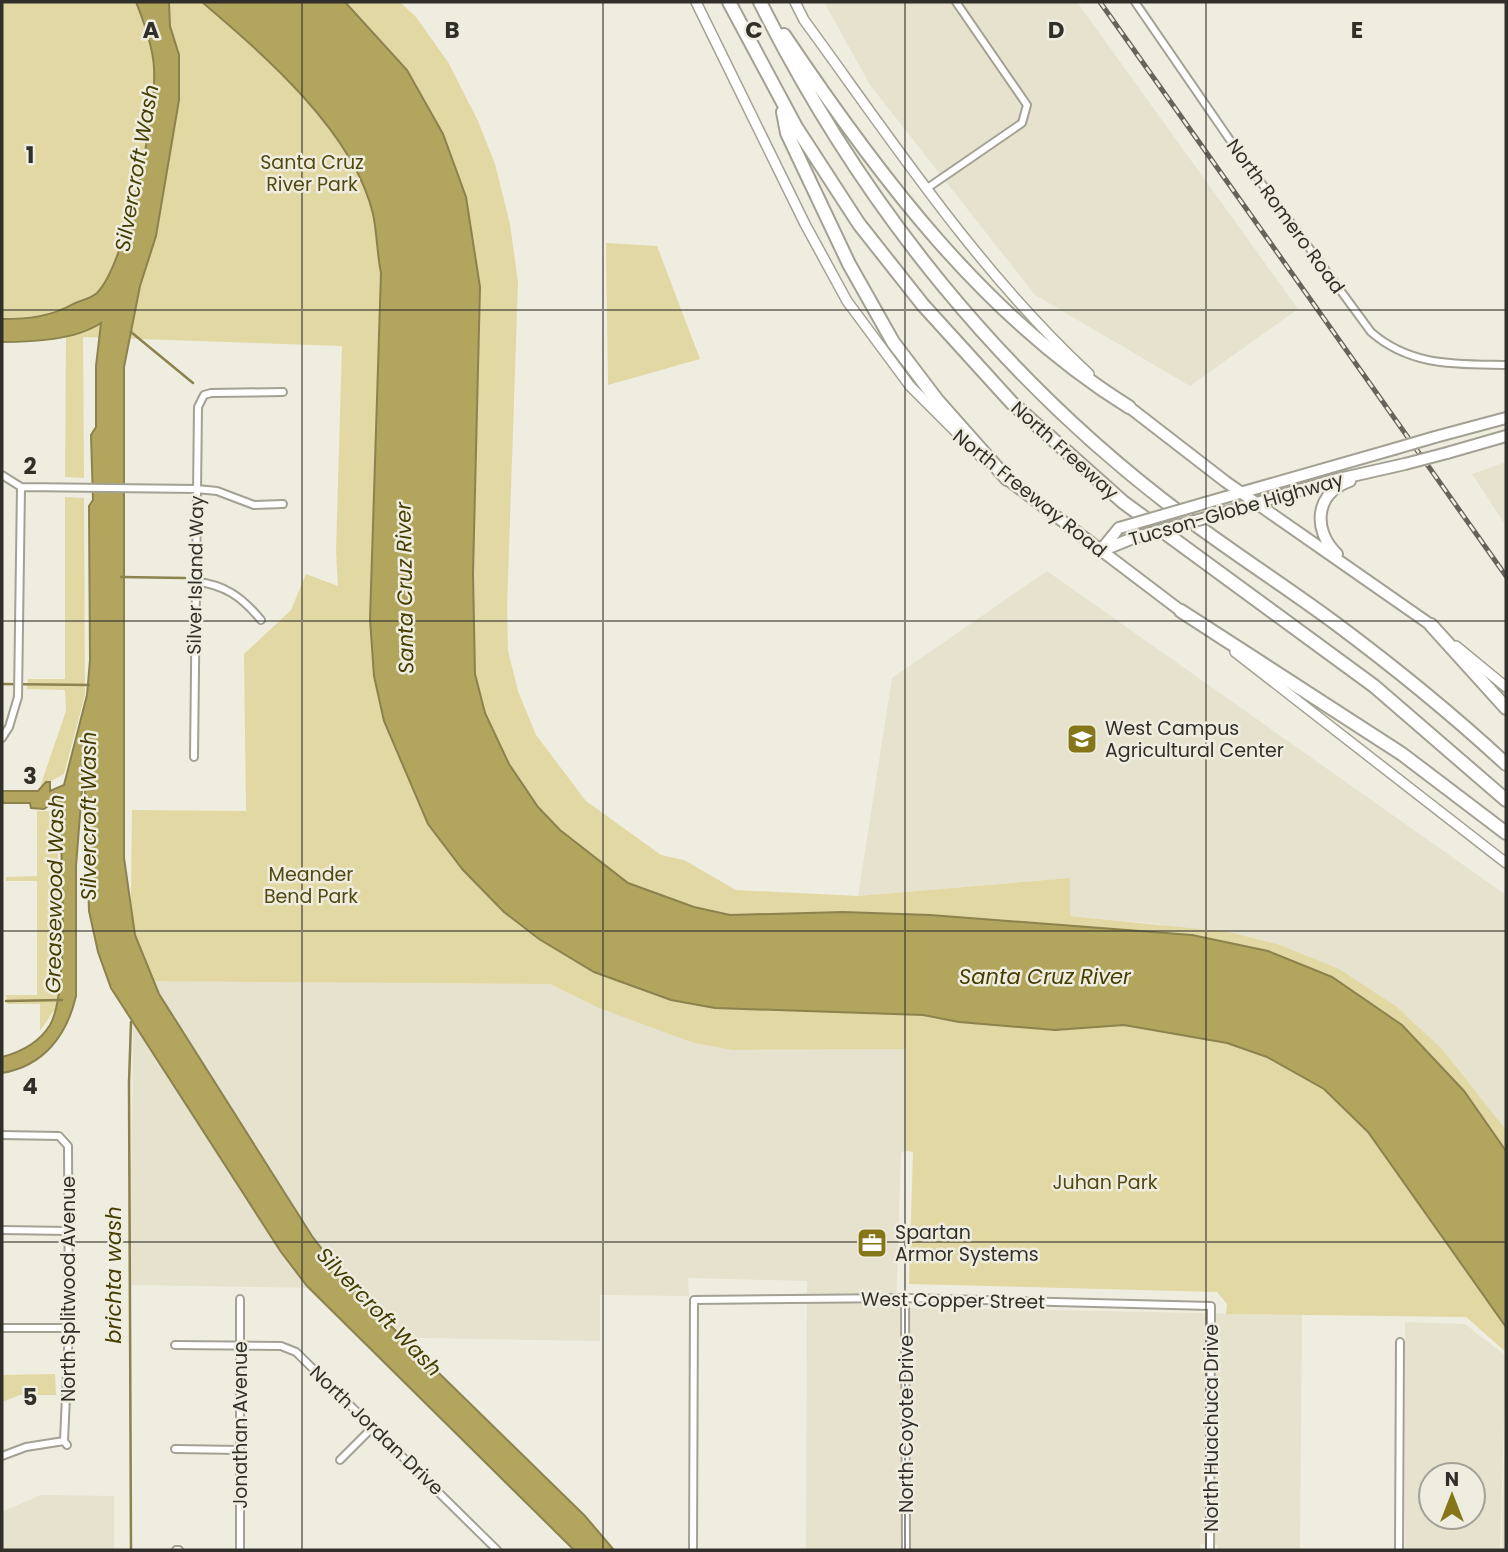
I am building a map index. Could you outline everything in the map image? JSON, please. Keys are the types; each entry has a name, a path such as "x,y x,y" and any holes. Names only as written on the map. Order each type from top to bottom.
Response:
{"highway":[{"name":"North Freeway","path":"729,2 782,101 859,224 923,305 1012,403 1123,502 1374,686 1506,800"},
{"path":"761,2 863,147 980,285 1029,335 1242,493 1431,625 1506,708"},
{"name":"North Freeway","path":"761,2 812,102 850,163 942,287 1020,371 1098,446 1144,485 1351,635 1444,709 1506,764"},
{"path":"782,101 787,133 875,312 925,385 1007,479"},
{"name":"Tucson-Globe Highway","path":"1101,551 1119,528 1506,418"},
{"name":"Tucson-Globe Highway","path":"1101,551 1133,538 1330,481 1378,471 1506,436"},
{"path":"1369,582 1328,544 1319,517 1324,501 1336,487 1378,471"},
{"name":"North Freeway Road","path":"1007,479 1181,611"},
{"path":"1181,611 1402,754 1506,833"}],"main road":[{"name":"North Freeway Road","path":"696,2 817,248 847,301 910,386 961,440 1007,479"},
{"path":"795,2 804,20 926,189 1032,319 1129,407"},
{"name":"North Freeway Road","path":"1181,611 1506,863"},
{"path":"1431,625 1506,687"}],"street":[{"path":"926,189 1022,123 1026,115 1027,104 956,2"},
{"name":"North Romero Road","path":"1135,2 1232,143 1371,332 1398,352 1419,360 1506,365"},
{"name":"Silver Island Way","path":"194,757 198,407 202,395 283,392"},
{"path":"2,475 21,486 197,489 217,491 254,505 283,504"},
{"path":"2,741 18,697 21,486"},
{"path":"194,581 228,589 238,595 261,620"},
{"name":"North Splitwood Avenue","path":"2,1135 65,1137 68,1150 69,1231 65,1443 26,1447 2,1456"},
{"path":"2,1230 69,1231"},
{"name":"West Copper Street","path":"693,1550 694,1300 905,1298 1212,1306"},
{"name":"North Coyote Drive","path":"905,1298 906,1550"},
{"name":"Jonathan Avenue","path":"240,1299 240,1550"},
{"name":"North Huachuca Drive","path":"1210,1550 1212,1306"},
{"path":"2,1328 69,1328"},
{"path":"1399,1550 1400,1342"},
{"name":"North Jordan Drive","path":"175,1345 281,1346 296,1352 498,1550"},
{"path":"340,1460 374,1426"},
{"path":"176,1449 240,1450"}],"shaded area":[{"path":"824,2 1077,2 1298,309 1190,386 1035,295 870,85"},
{"path":"1506,462 1506,526 1472,474"},
{"path":"1047,571 1506,895 1506,1130 1443,1050 1397,1007 1159,924 1069,916 1070,878 858,896 892,678"},
{"path":"130,981 550,984 599,1008 733,1050 906,1049 906,1151 901,1153 896,1307 1302,1315 1300,1550 1218,1550 1218,1545 1201,1544 1200,1550 806,1550 807,1281 688,1278 689,1296 600,1295 600,1341 364,1337 319,1288 130,1285 133,1033"},
{"path":"1405,1322 1465,1324 1506,1356 1500,1550 1405,1550"},
{"path":"1506,1400 1506,1550 1502,1550 1502,1517"},
{"path":"40,1495 114,1496 114,1550 2,1550 2,1512"}],"green space":[{"name":"Santa Cruz River Park","path":"2,2 400,2 416,17 448,62 478,121 495,164 510,224 518,282 507,608 508,651 518,691 536,735 586,801 661,855 684,860 736,890 858,896 1070,878 1070,916 1229,932 1280,945 1339,969 1397,1007 1443,1050 1506,1130 1506,1352 1466,1317 1226,1314 1227,1304 1217,1292 909,1284 913,1152 906,1151 905,1049 733,1050 694,1043 599,1008 550,984 130,981 132,810 246,811 244,654 291,610 306,574 338,586 336,551 342,346 83,337 84,478 65,477 66,336 2,335"},
{"path":"606,243 657,246 700,359 608,385"},
{"path":"65,497 84,498 85,695 64,774 40,787 66,711 65,690 27,689 28,679 65,679"},
{"path":"37,811 53,811 58,829 58,992 55,1009 40,1031 40,1004 7,1004 6,995 37,995 37,881 6,881 6,877 37,876"},
{"path":"55,1374 56,1395 20,1395 2,1402 2,1375"}],"water":[{"name":"Silvercroft Wash","path":"136,2 169,2 170,26 179,55 179,100 156,236 140,286 124,367 124,858 135,935 159,994 312,1236 350,1286 585,1516 614,1550 574,1550 307,1286 281,1252 111,988 98,952 89,911 85,790 82,790 76,866 76,996 72,1010 60,1036 41,1056 30,1064 2,1073 2,1057 29,1046 41,1037 50,1025 60,986 63,901 61,827 57,807 53,803 44,809 31,808 30,803 2,803 2,791 38,791 46,782 50,782 50,791 64,785 87,695 90,660 89,506 93,500 91,435 96,427 96,366 101,323 67,336 2,342 2,319 47,314 94,295 108,276 119,251 138,185 154,89 152,51"},
{"name":"Santa Cruz River","path":"202,2 345,2 407,70 443,134 466,197 480,287 473,574 475,674 485,713 509,764 538,807 560,830 628,883 694,907 730,915 843,912 930,915 1192,935 1268,951 1332,977 1402,1025 1464,1091 1506,1151 1506,1327 1368,1132 1324,1089 1267,1057 1227,1043 1124,1025 1055,1030 959,1022 923,1015 715,1008 671,1000 594,972 539,939 504,912 463,870 428,824 384,721 374,676 370,619 381,273 373,214 363,183 327,125 303,97 278,70"}],"waterway":[{"path":"131,332 193,383"},
{"path":"121,577 185,578"},
{"path":"2,684 89,685"},
{"name":"Greasewood Wash","path":"6,1001 62,1000"},
{"name":"brichta wash","path":"131,1022 131,1550"}],"railway":[{"path":"1100,2 1506,576"}],"place":[{"name":"West Campus Agricultural Center","path":"1082,739"},
{"name":"Spartan Armor Systems","path":"872,1243"}],"park label":[{"name":"Meander Bend Park","path":"311,885"},
{"name":"Juhan Park","path":"1105,1182"}]}
